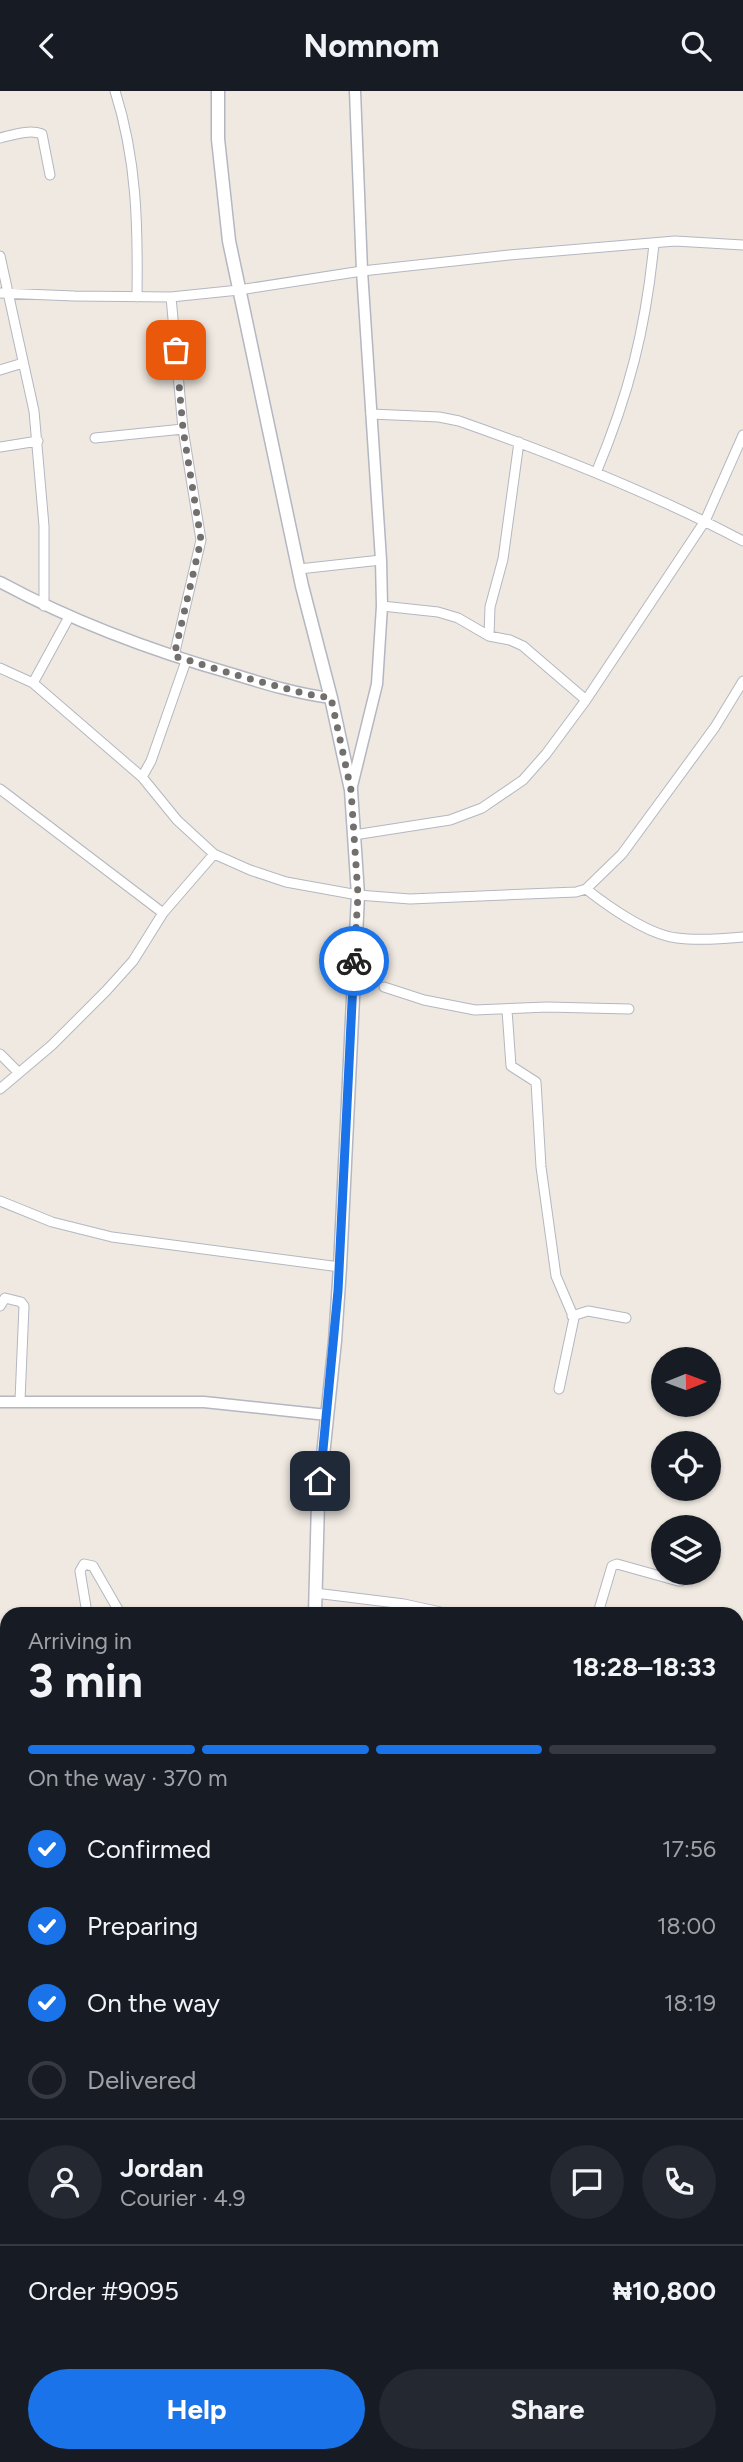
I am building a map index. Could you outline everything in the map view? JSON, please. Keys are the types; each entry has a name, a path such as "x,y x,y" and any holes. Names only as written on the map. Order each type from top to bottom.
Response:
{"main road":[{"path":"218,91 222,191 239,290 299,569 351,790 358,895 340,1267 318,1503 314,1607"}],"street":[{"path":"115,91 133,168 138,219 137,297"},
{"path":"351,790 376,684 382,606 382,560 362,271 355,91"},
{"path":"0,138 38,132 42,134 50,175"},
{"path":"4,293 172,297 239,290 362,271 509,255 675,241 743,245"},
{"path":"596,473 616,424 637,356 649,297 654,243"},
{"path":"0,256 4,293 23,363 38,441 44,526 44,606"},
{"path":"172,297 183,429 201,540 174,656"},
{"path":"0,370 23,363"},
{"path":"371,414 439,417 459,421 596,473 705,521 743,541"},
{"path":"95,438 183,429"},
{"path":"354,835 450,820 482,808 523,780 586,700 705,521 743,435"},
{"path":"0,447 38,441"},
{"path":"489,636 490,607 503,559 519,442"},
{"path":"299,569 382,560"},
{"path":"0,583 69,617 186,661 306,694 331,698"},
{"path":"382,606 438,612 458,618 489,636 510,640 523,646 586,700"},
{"path":"33,683 69,617"},
{"path":"142,777 151,761 186,661"},
{"path":"0,668 33,683 142,777 177,820 214,854 286,882 358,895 410,899 576,892 586,889 622,854 715,727 743,681"},
{"path":"0,789 163,913"},
{"path":"0,1089 52,1045 106,991 133,961 163,913 214,854"},
{"path":"586,889 659,934 677,938 743,937"},
{"path":"384,987 424,1000 475,1010 547,1007 629,1009"},
{"path":"507,1010 511,1066 536,1082 541,1167 556,1276 573,1318 559,1389"},
{"path":"0,1053 19,1073"},
{"path":"0,1201 52,1222 112,1237 340,1267"},
{"path":"0,1306 5,1298 21,1301 24,1306 20,1400"},
{"path":"572,1316 588,1311 626,1318"},
{"path":"0,1402 204,1402 327,1415"},
{"path":"87,1607 80,1571 84,1564 93,1566 117,1607"},
{"path":"600,1607 612,1566 617,1564 651,1573"},
{"path":"315,1593 418,1607"}],"way so far":[{"path":"176,350 183,429 201,540 174,656 306,694 331,698 351,790 358,895 354,961"}],"route":[{"path":"320,1481 335,1341 354,961"}]}
